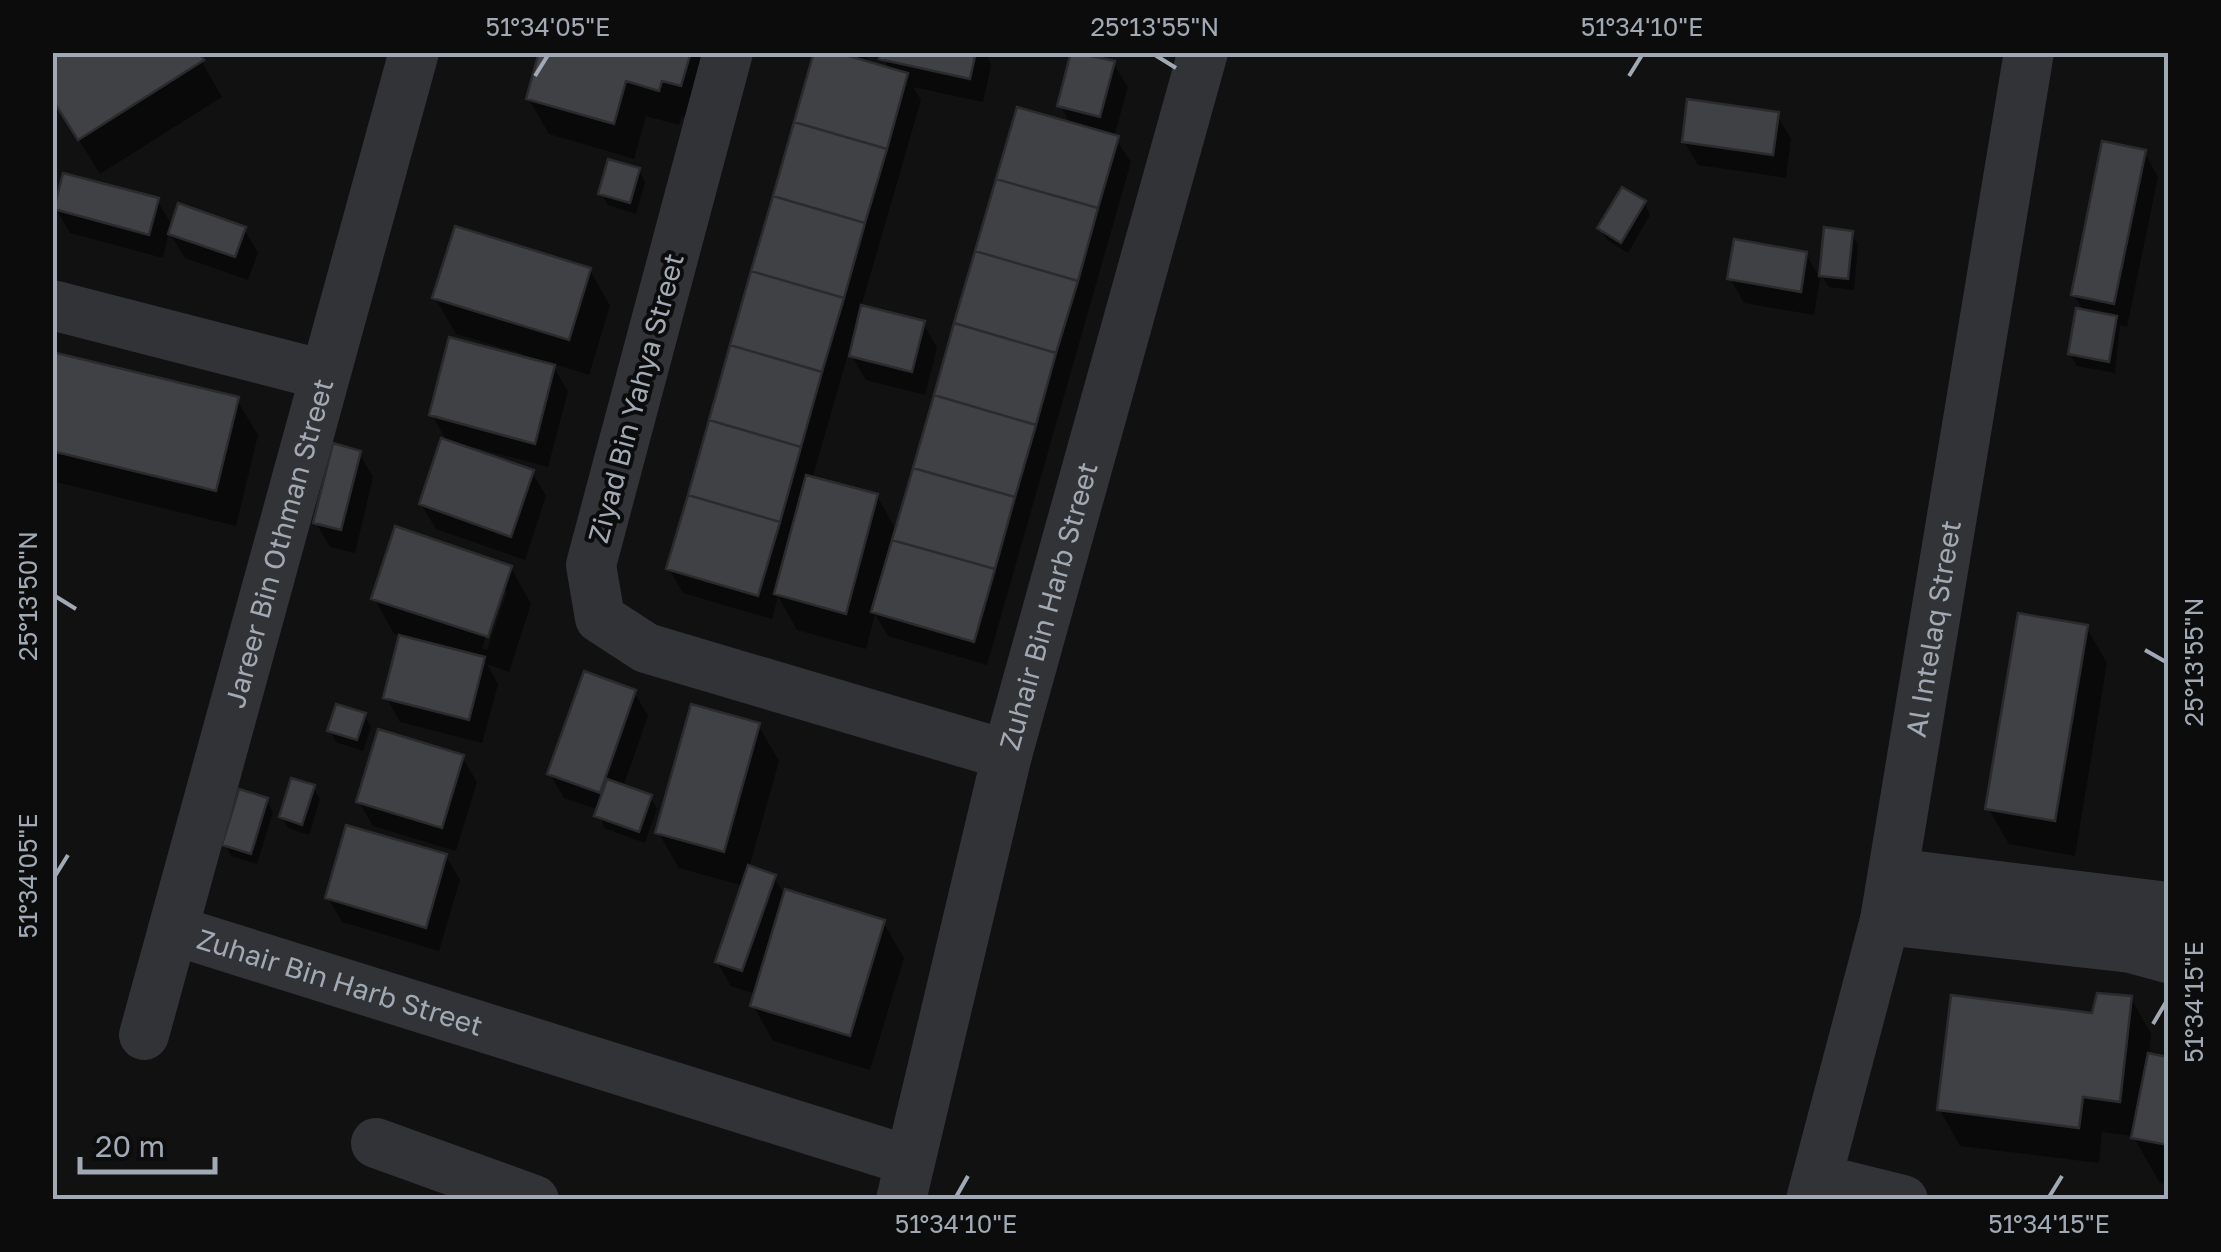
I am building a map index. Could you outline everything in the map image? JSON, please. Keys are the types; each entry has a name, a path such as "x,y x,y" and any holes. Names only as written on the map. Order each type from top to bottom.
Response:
{"street":[{"name":"Jareer Bin Othman Street","path":"144,1035 414,52"},
{"name":"Ziyad Bin Yahya Street","path":"728,52 591,565 600,618 646,648 1007,755"},
{"name":"Zuhair Bin Harb Street","path":"173,930 905,1180 1007,755 1203,52"},
{"name":"Al Intelaq Street","path":"1815,1189 1889,896 2029,52"},
{"path":"52,305 324,374"},
{"path":"1889,896 2168,907"},
{"path":"1889,896 2168,958"},
{"path":"376,1144 534,1200"},
{"path":"1815,1189 1904,1200"}],"building":[{"path":"52,52 199,52 204,60 78,140 52,99"},
{"path":"539,52 691,52 681,86 662,81 659,91 626,81 614,124 526,99"},
{"path":"814,52 835,52 908,73 887,149 794,122"},
{"path":"880,52 976,52 970,79 879,59"},
{"path":"1071,52 1115,61 1100,117 1057,106"},
{"path":"1687,99 1779,112 1773,155 1682,142"},
{"path":"1017,107 1119,136 1098,208 996,179"},
{"path":"794,122 887,149 865,223 773,196"},
{"path":"2102,141 2146,150 2114,304 2071,295"},
{"path":"608,159 640,168 630,203 598,194"},
{"path":"63,173 159,198 149,235 54,209"},
{"path":"996,179 1098,208 1078,281 975,251"},
{"path":"1622,187 1646,201 1621,243 1597,228"},
{"path":"773,196 865,223 844,298 751,271"},
{"path":"178,203 246,227 235,257 168,234"},
{"path":"455,226 591,268 569,340 432,298"},
{"path":"1824,227 1853,231 1848,279 1819,276"},
{"path":"1734,239 1807,252 1801,292 1727,279"},
{"path":"975,251 1078,281 1056,353 954,323"},
{"path":"751,271 844,298 822,372 730,345"},
{"path":"861,305 925,321 912,372 849,356"},
{"path":"2076,308 2117,316 2109,362 2068,354"},
{"path":"954,323 1056,353 1036,425 934,395"},
{"path":"449,337 555,365 535,444 429,415"},
{"path":"730,345 822,372 801,447 709,420"},
{"path":"52,352 239,397 216,491 52,451"},
{"path":"934,395 1036,425 1015,497 913,468"},
{"path":"709,420 801,447 780,522 688,495"},
{"path":"441,438 534,470 511,537 419,504"},
{"path":"333,443 361,451 341,530 313,523"},
{"path":"913,468 1015,497 995,569 892,540"},
{"path":"806,475 878,494 846,614 774,594"},
{"path":"688,495 780,522 758,596 666,569"},
{"path":"395,526 512,566 488,637 371,599"},
{"path":"892,540 995,569 974,642 871,612"},
{"path":"2018,613 2088,625 2055,821 1985,809"},
{"path":"399,635 485,657 469,720 383,698"},
{"path":"584,671 636,690 600,793 547,774"},
{"path":"336,704 366,713 357,740 327,731"},
{"path":"691,704 760,723 724,852 655,833"},
{"path":"378,729 464,755 442,828 356,802"},
{"path":"291,778 315,785 302,825 279,817"},
{"path":"607,779 652,795 639,832 594,816"},
{"path":"239,789 268,798 251,854 222,845"},
{"path":"346,825 447,854 426,928 325,898"},
{"path":"748,865 776,875 742,971 715,962"},
{"path":"785,889 885,920 850,1036 750,1006"},
{"path":"2097,993 2132,996 2120,1102 2083,1097 2079,1128 1937,1110 1951,995 2092,1013"},
{"path":"2148,1053 2168,1057 2168,1145 2131,1138"}]}
